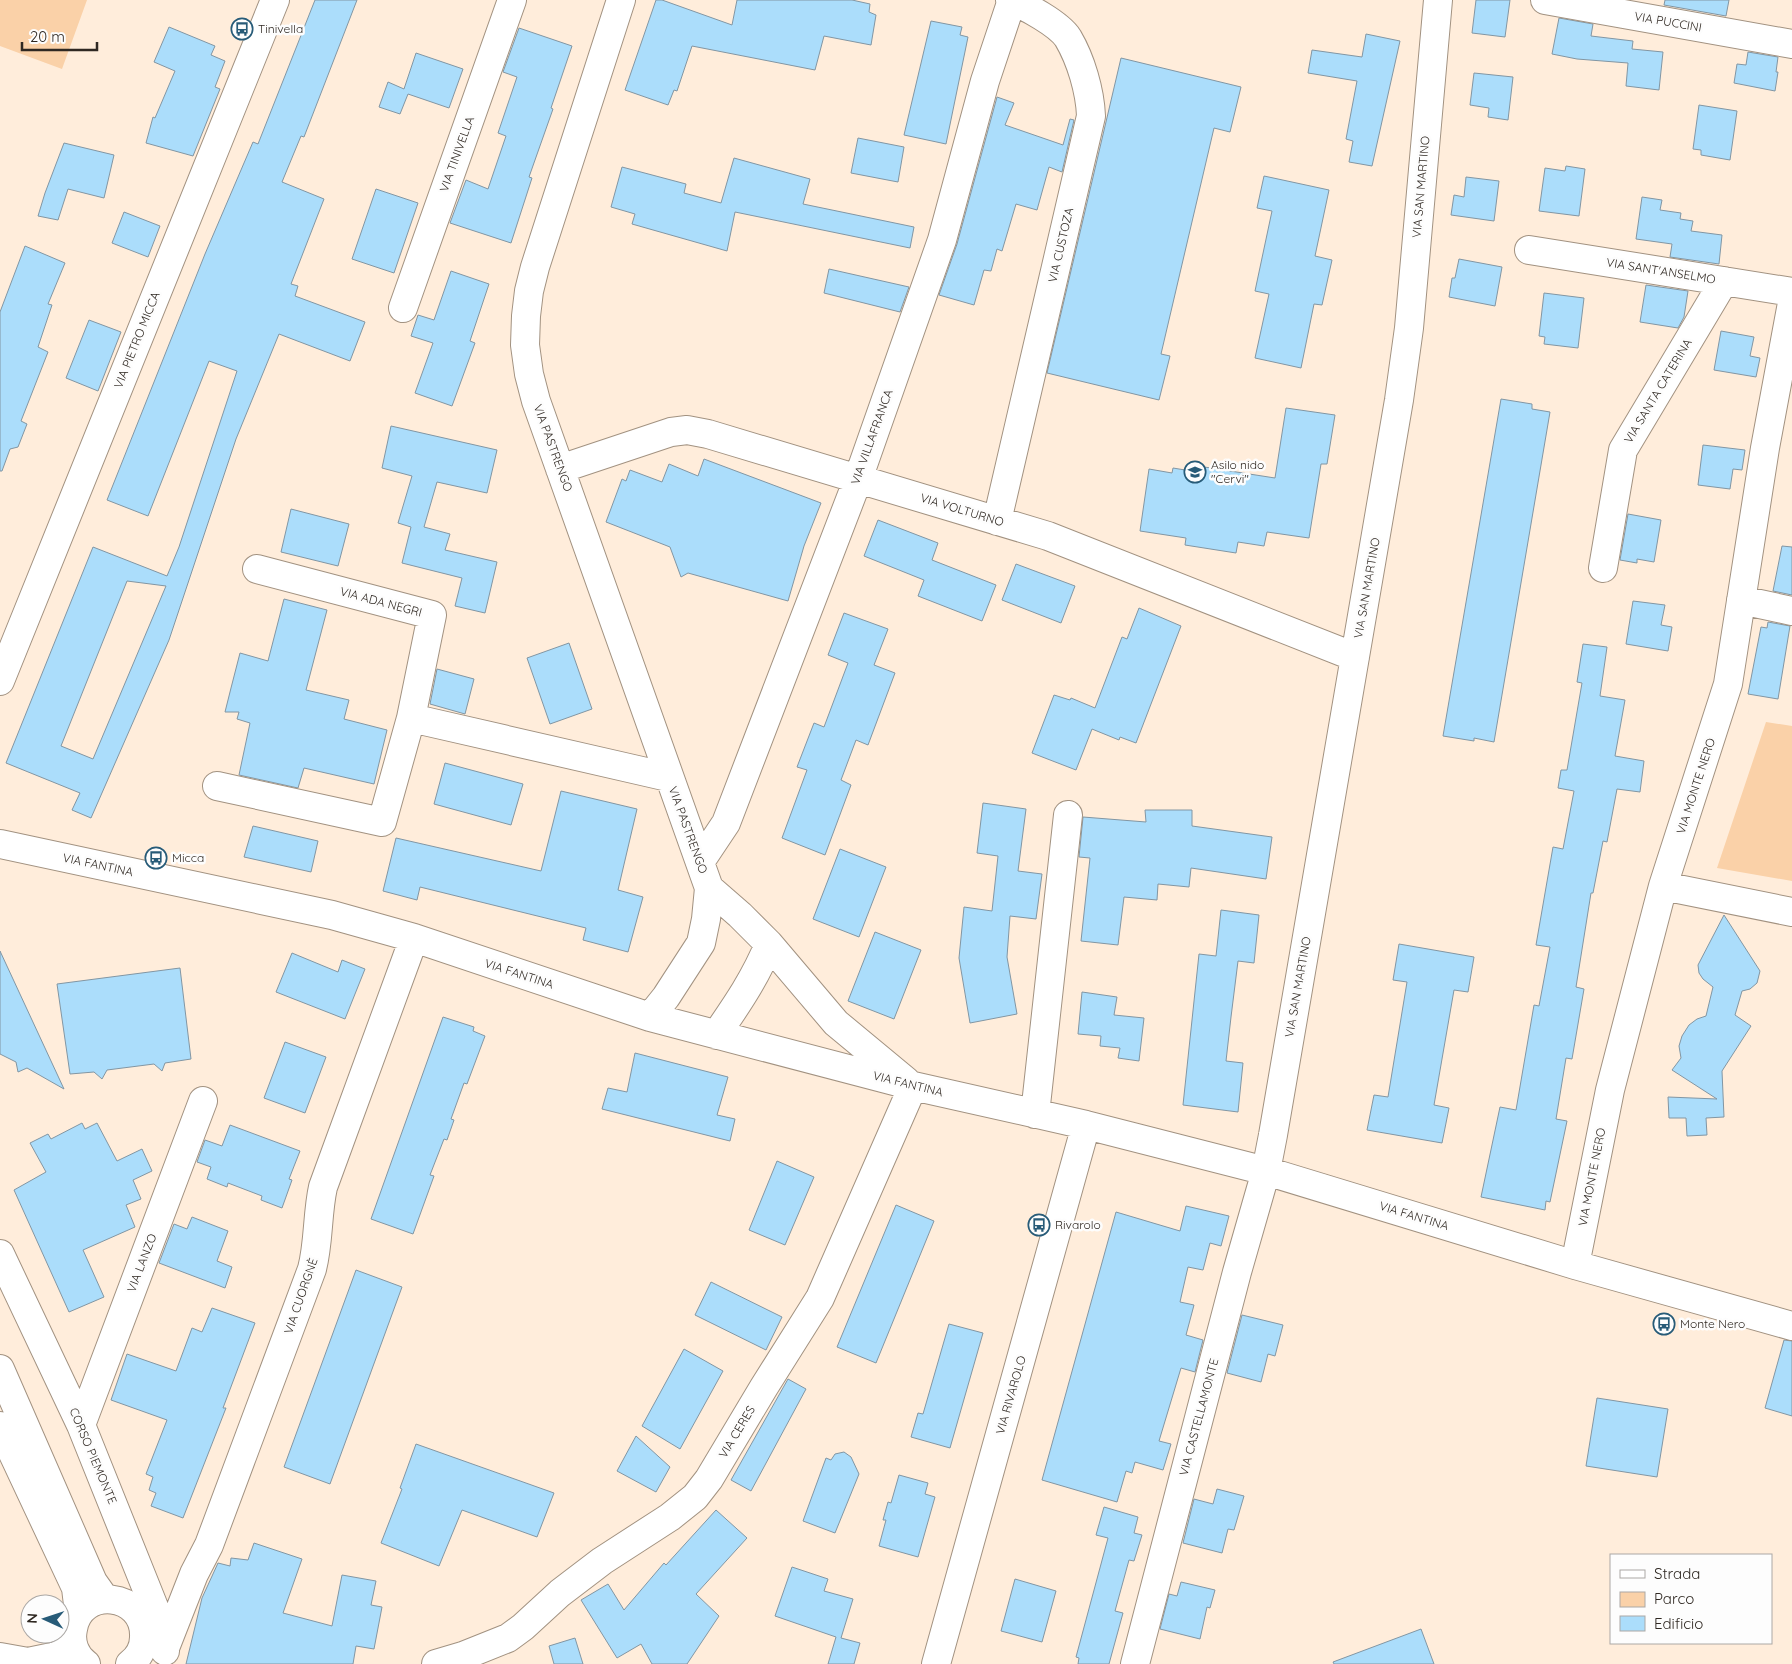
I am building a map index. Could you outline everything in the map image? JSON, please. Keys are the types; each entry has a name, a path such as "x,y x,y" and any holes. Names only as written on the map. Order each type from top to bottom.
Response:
{"street":[{"name":"VIA PIETRO MICCA","path":"0,681 275,0"},
{"name":"VIA TINIVELLA","path":"403,308 512,0"},
{"name":"VIA PASTRENGO","path":"622,0 535,267 526,316 525,345 529,374 536,401 709,888 701,943 666,997 650,1017"},
{"name":"VIA VILLAFRANCA","path":"700,862 726,822 858,479 942,240 985,81 1012,0"},
{"name":"VIA CUSTOZA","path":"997,521 1091,116 1088,95 1079,64 1067,37 1048,21 1012,0"},
{"name":"VIA SAN MARTINO","path":"1266,1171 1399,400 1409,328 1438,0"},
{"name":"VIA PUCCINI","path":"1545,0 1792,44"},
{"name":"VIA SANT'ANSELMO","path":"1530,250 1792,292"},
{"name":"VIA SANTA CATERINA","path":"1603,568 1623,450 1724,281"},
{"name":"VIA MONTE NERO","path":"1575,1264 1610,1090 1663,886 1728,684 1764,448 1786,368 1792,303"},
{"name":"VIA VOLTURNO","path":"560,469 671,432 687,430 708,434 1048,536 1355,657"},
{"name":"VIA ADA NEGRI","path":"217,786 382,822 411,718 432,615 257,569"},
{"path":"1741,600 1792,611"},
{"path":"411,718 668,777"},
{"path":"1034,1114 1068,815"},
{"name":"VIA FANTINA","path":"0,844 332,915 414,938 650,1017 913,1086 1086,1125 1266,1171 1575,1264 1792,1326"},
{"path":"1663,886 1792,912"},
{"name":"VIA PASTRENGO","path":"709,888 769,944 836,1023 913,1086"},
{"name":"VIA CUORGNÈ","path":"166,1656 194,1574 209,1545 312,1269 317,1249 323,1187 414,938"},
{"path":"716,1035 737,1005 764,958 769,944"},
{"name":"VIA CERES","path":"436,1664 463,1656 508,1638 560,1593 602,1561 670,1517 695,1497 709,1479 764,1386 820,1298 913,1086"},
{"name":"VIA LANZO","path":"81,1425 203,1101"},
{"name":"VIA RIVAROLO","path":"936,1664 1086,1125"},
{"name":"VIA CASTELLAMONTE","path":"1135,1664 1237,1272 1266,1171"},
{"name":"CORSO PIEMONTE","path":"0,1254 81,1425 156,1612 166,1656"},
{"path":"0,1369 92,1582 105,1600"},
{"path":"0,1426 76,1588 75,1625 77,1654 86,1664"},
{"path":"0,1658 28,1662 56,1656 66,1650 75,1625 94,1602 115,1600 125,1603 138,1614 142,1622 144,1641 133,1663"},
{"path":"47,1658 68,1660 81,1664"}],"green space":[{"path":"0,0 87,0 62,69 0,46"},
{"path":"1766,722 1792,726 1792,881 1717,868"}],"building":[{"path":"315,0 357,0 304,137 301,136 282,182 324,199 291,284 298,286 295,296 365,322 350,361 279,334 236,439 169,640 91,818 72,810 80,793 6,763 93,547 167,576 179,547 237,371 209,361 148,516 107,500 205,254 253,142 258,144","holes":["127,581 166,586 93,759 61,746"]},
{"path":"656,0 662,0 732,25 737,0 852,0 870,4 869,12 876,15 871,45 824,36 815,70 692,46 677,91 674,90 668,105 625,90"},
{"path":"1476,0 1510,0 1505,37 1472,33"},
{"path":"1665,0 1729,0 1726,16 1664,5"},
{"path":"1559,18 1593,24 1591,36 1633,41 1632,49 1663,52 1659,90 1626,86 1628,63 1577,59 1552,54"},
{"path":"931,21 962,27 960,35 968,37 946,144 904,135"},
{"path":"169,27 215,46 211,55 225,61 215,87 220,89 193,156 146,143 153,117 155,118 175,71 154,62"},
{"path":"519,28 572,46 551,108 553,109 529,177 532,178 511,243 450,223 466,180 488,189 506,136 498,133 517,77 503,72"},
{"path":"1366,34 1400,41 1372,166 1349,162 1353,141 1346,139 1357,81 1308,73 1312,50 1362,57"},
{"path":"1748,52 1778,57 1775,91 1734,83 1737,64 1746,65"},
{"path":"416,53 463,69 449,108 408,94 400,114 379,107 388,82 404,89"},
{"path":"1121,58 1241,87 1230,132 1214,128 1161,354 1170,356 1159,400 1047,373"},
{"path":"1474,73 1513,77 1508,120 1488,117 1489,108 1470,105"},
{"path":"997,97 1014,103 1005,125 1063,145 1070,119 1074,120 1062,172 1049,167 1037,210 1016,204 1002,251 997,249 991,271 984,270 974,305 939,295 957,244"},
{"path":"1699,105 1737,111 1730,160 1701,155 1701,150 1693,149"},
{"path":"858,138 904,147 898,182 851,173"},
{"path":"64,143 114,155 104,198 68,189 58,220 38,216 45,193"},
{"path":"734,158 810,179 803,204 914,227 910,248 735,212 727,251 632,224 635,214 611,207 622,167 686,184 684,193 721,203"},
{"path":"1566,166 1585,169 1579,216 1539,211 1545,168 1565,171"},
{"path":"1264,176 1329,190 1315,256 1332,260 1322,305 1314,304 1301,368 1255,358 1269,294 1255,291 1272,211 1257,208"},
{"path":"1466,177 1499,181 1494,221 1451,215 1454,195 1464,197"},
{"path":"376,189 418,203 394,273 352,259"},
{"path":"1642,197 1662,200 1660,210 1681,213 1680,219 1693,221 1691,231 1722,235 1719,264 1670,257 1672,244 1636,239"},
{"path":"124,212 160,226 148,257 112,243"},
{"path":"25,246 65,263 48,304 52,305 38,347 48,352 21,421 27,424 18,447 10,449 2,471 0,471 0,312"},
{"path":"1459,259 1502,267 1495,306 1449,297 1452,278 1455,278"},
{"path":"829,269 909,287 900,312 824,293"},
{"path":"451,271 489,284 470,341 475,343 452,406 415,393 433,343 411,336 418,315 434,320"},
{"path":"1646,285 1688,291 1684,317 1678,328 1640,322"},
{"path":"1544,293 1584,298 1578,348 1544,344 1545,337 1539,336"},
{"path":"89,320 121,332 98,391 66,378"},
{"path":"1721,331 1754,337 1750,356 1760,358 1756,377 1714,370"},
{"path":"1501,399 1532,404 1532,409 1550,412 1494,742 1474,738 1474,741 1443,736"},
{"path":"1286,408 1335,415 1327,464 1321,464 1309,538 1267,532 1264,546 1238,542 1236,553 1185,545 1186,538 1140,531 1149,469 1172,473 1173,468 1197,472 1198,466 1275,478"},
{"path":"391,426 497,450 487,493 437,482 424,527 450,534 445,550 497,562 485,613 455,606 462,578 402,563 411,527 398,523 412,476 382,468"},
{"path":"1703,445 1745,450 1742,470 1733,469 1730,489 1698,485"},
{"path":"704,459 821,503 804,546 788,601 688,573 681,577 670,547 606,522 622,479 626,481 630,470 662,482 669,464 698,476"},
{"path":"291,509 349,524 338,566 281,552"},
{"path":"1628,514 1661,520 1654,562 1637,559 1637,563 1620,560"},
{"path":"878,520 938,543 932,560 996,585 982,621 918,596 924,580 864,556"},
{"path":"1782,546 1792,547 1792,595 1773,591"},
{"path":"1016,564 1075,586 1061,623 1002,600"},
{"path":"284,599 327,610 306,690 349,700 344,719 387,730 374,784 304,768 298,788 239,775 250,723 237,719 239,712 225,712 231,688 240,653 268,661"},
{"path":"1633,601 1665,605 1661,625 1672,627 1668,651 1626,644"},
{"path":"1139,608 1181,626 1136,743 1120,737 1119,740 1092,729 1076,770 1032,753 1054,695 1070,700 1071,698 1095,708 1122,637 1127,639"},
{"path":"844,613 888,629 874,665 895,673 868,745 856,740 841,780 851,785 825,855 782,838 807,770 797,767 814,723 824,727 848,663 828,655"},
{"path":"1768,622 1790,626 1778,699 1748,694 1761,627 1767,628"},
{"path":"569,643 592,709 550,724 527,658"},
{"path":"1583,644 1607,647 1600,696 1625,700 1615,756 1644,761 1640,792 1617,789 1607,842 1603,841 1593,893 1591,893 1576,987 1584,989 1572,1059 1566,1058 1556,1119 1567,1121 1550,1202 1546,1201 1545,1210 1481,1197 1500,1107 1516,1110 1534,1005 1539,1006 1550,947 1536,945 1553,847 1563,849 1574,791 1558,788 1561,770 1567,770 1582,683 1577,682"},
{"path":"437,669 474,679 465,714 430,704"},
{"path":"445,763 523,784 511,825 434,804"},
{"path":"561,791 637,809 618,890 643,897 628,952 583,940 586,928 420,887 417,900 383,891 396,838 541,871"},
{"path":"983,803 1026,809 1018,871 1042,874 1036,919 1010,916 1007,957 1017,1014 970,1023 959,958 964,907 992,911 998,856 977,853"},
{"path":"1145,810 1192,810 1192,826 1272,837 1266,879 1191,868 1189,887 1158,884 1157,900 1124,897 1118,945 1081,941 1090,858 1079,857 1083,817 1146,822"},
{"path":"253,826 318,841 311,872 244,857"},
{"path":"840,849 886,867 859,937 813,919"},
{"path":"1221,910 1259,915 1254,963 1238,961 1226,1061 1243,1063 1238,1112 1183,1105 1199,954 1216,956"},
{"path":"1724,915 1760,971 1757,983 1750,989 1742,991 1735,1015 1751,1026 1722,1071 1724,1117 1706,1118 1707,1135 1687,1136 1686,1118 1669,1118 1668,1097 1717,1099 1672,1070 1681,1058 1679,1046 1682,1036 1689,1025 1697,1019 1706,1016 1713,987 1703,979 1699,973 1698,965"},
{"path":"875,932 921,950 894,1019 848,1001"},
{"path":"1399,944 1474,957 1468,992 1454,990 1434,1105 1449,1108 1442,1143 1367,1130 1374,1095 1388,1097 1407,982 1393,980"},
{"path":"0,951 64,1089 27,1068 18,1072 16,1062 0,1054"},
{"path":"292,953 338,972 342,960 365,969 345,1019 276,992"},
{"path":"180,968 191,1059 165,1063 162,1071 154,1064 107,1070 102,1079 94,1072 70,1074 57,984"},
{"path":"1082,992 1117,997 1114,1015 1144,1018 1139,1061 1118,1058 1120,1048 1100,1046 1101,1036 1078,1034"},
{"path":"443,1017 474,1027 473,1031 485,1036 467,1084 464,1083 451,1119 454,1120 447,1140 444,1139 430,1175 434,1176 413,1234 371,1219"},
{"path":"285,1042 326,1057 305,1113 264,1098"},
{"path":"635,1053 728,1077 717,1115 735,1119 730,1141 602,1109 608,1088 627,1092"},
{"path":"82,1123 85,1129 97,1123 117,1161 142,1149 152,1171 133,1180 141,1199 126,1205 135,1227 83,1250 104,1297 69,1312 14,1190 46,1172 30,1143 48,1134 51,1139"},
{"path":"230,1125 300,1151 289,1179 292,1180 282,1208 261,1200 262,1196 228,1183 227,1187 207,1179 211,1167 197,1162 205,1140 222,1146"},
{"path":"777,1161 814,1177 785,1245 749,1230"},
{"path":"896,1205 934,1221 876,1363 837,1347"},
{"path":"1186,1206 1229,1216 1221,1246 1210,1243 1203,1270 1188,1267 1180,1302 1194,1305 1186,1335 1203,1340 1195,1372 1181,1368 1159,1441 1171,1444 1163,1470 1135,1462 1132,1473 1126,1471 1117,1502 1042,1480 1116,1212 1180,1231"},
{"path":"192,1217 228,1231 217,1261 232,1267 225,1288 159,1263 174,1224 187,1229"},
{"path":"356,1270 402,1287 330,1484 284,1467"},
{"path":"711,1282 782,1317 766,1350 695,1315"},
{"path":"212,1308 255,1323 223,1408 226,1408 183,1518 151,1506 156,1493 149,1490 153,1477 146,1474 167,1420 111,1400 127,1354 176,1371 192,1328 202,1332"},
{"path":"1242,1315 1283,1325 1275,1356 1268,1354 1261,1382 1227,1373"},
{"path":"949,1324 983,1333 950,1448 911,1437 918,1413 923,1414"},
{"path":"1784,1340 1792,1341 1792,1416 1765,1408"},
{"path":"684,1349 723,1371 680,1449 642,1426"},
{"path":"788,1379 806,1389 751,1491 731,1480"},
{"path":"1597,1398 1668,1409 1657,1477 1586,1466"},
{"path":"636,1436 670,1467 656,1492 617,1471"},
{"path":"416,1444 554,1493 537,1537 462,1510 439,1566 381,1543 402,1489 400,1488"},
{"path":"844,1452 851,1457 859,1474 835,1533 803,1521 826,1458 831,1460 835,1454"},
{"path":"899,1475 928,1483 925,1494 935,1497 918,1557 879,1546 886,1520 883,1520 888,1502 891,1503"},
{"path":"1217,1489 1244,1496 1234,1530 1228,1529 1222,1553 1183,1543 1194,1499 1213,1504"},
{"path":"1104,1507 1138,1517 1134,1533 1142,1535 1134,1561 1129,1560 1115,1611 1123,1613 1109,1664 1078,1664 1079,1658 1076,1657 1108,1538 1096,1535"},
{"path":"716,1510 747,1538 696,1594 719,1616 687,1664 652,1664 641,1644 617,1658 581,1600 608,1584 624,1610 664,1563 666,1565"},
{"path":"254,1543 302,1559 283,1613 332,1626 342,1575 376,1581 371,1605 382,1607 374,1649 356,1646 353,1664 186,1664 202,1598 218,1563 230,1566 231,1558 248,1560"},
{"path":"792,1567 828,1579 824,1591 853,1599 841,1638 860,1643 854,1664 828,1664 836,1637 775,1616"},
{"path":"1015,1579 1056,1591 1042,1642 1001,1631"},
{"path":"1181,1582 1215,1590 1210,1608 1207,1607 1200,1639 1160,1629 1169,1594 1177,1596"},
{"path":"1421,1629 1434,1664 1334,1664 1333,1662"},
{"path":"575,1638 583,1664 554,1664 549,1646"}],"place":[{"name":"Tinivella","path":"242,29"},
{"name":"Asilo nido \"Cervi\"","path":"1195,472"},
{"name":"Micca","path":"156,858"},
{"name":"Rivarolo","path":"1039,1225"},
{"name":"Monte Nero","path":"1664,1324"}]}
